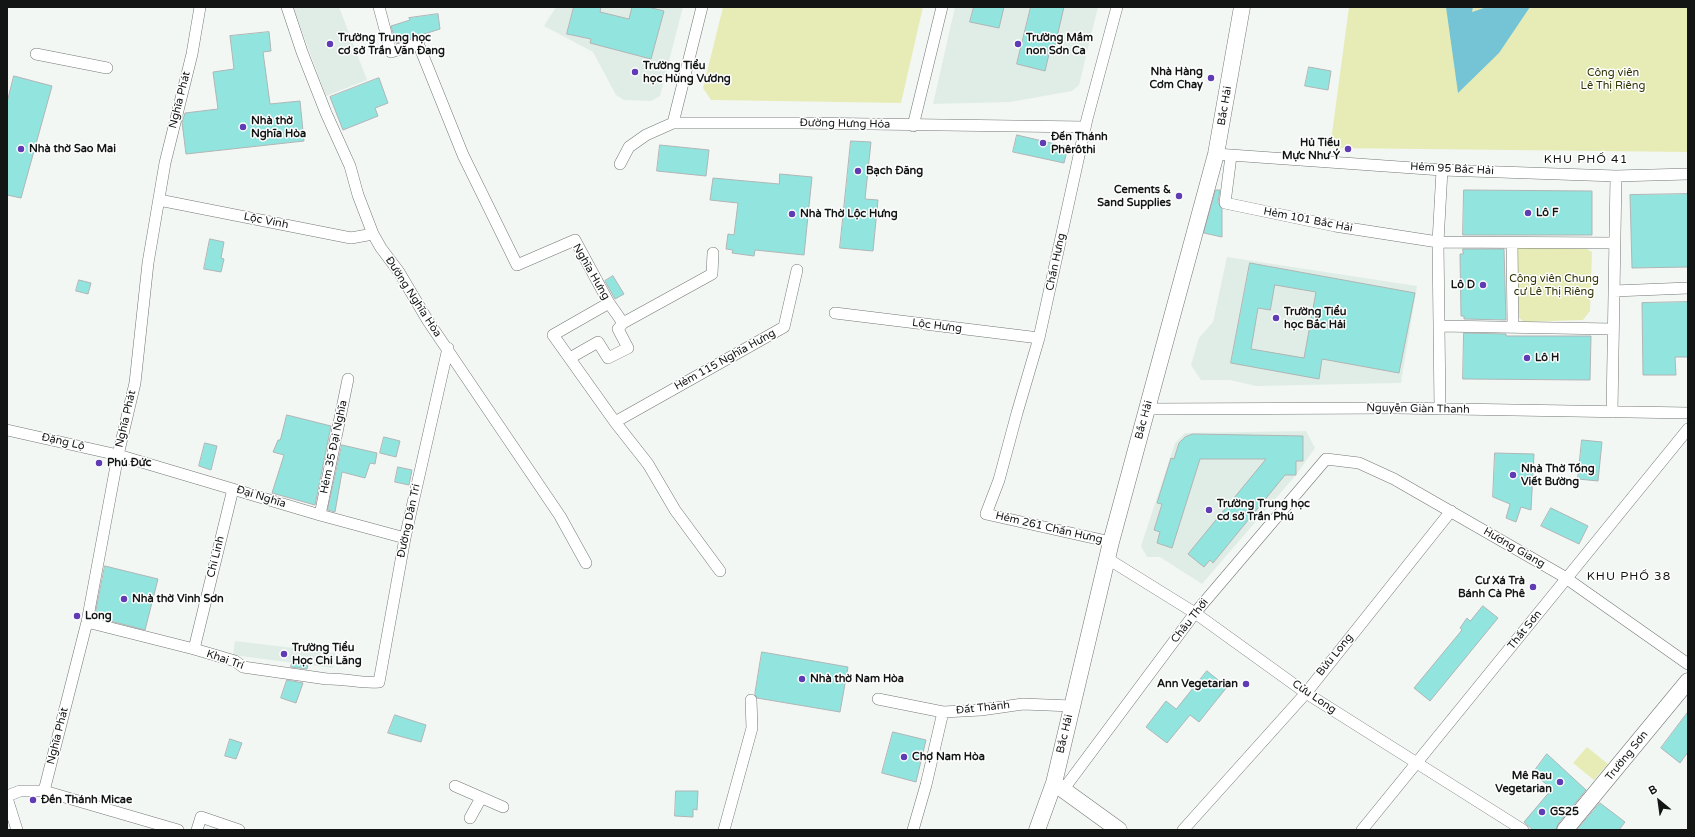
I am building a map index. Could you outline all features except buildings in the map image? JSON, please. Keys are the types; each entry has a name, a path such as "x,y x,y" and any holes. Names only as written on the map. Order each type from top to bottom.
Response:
{"street":[{"name":"Nghĩa Phát","path":"44,791 87,622 118,455 134,384 148,263 160,200 165,163 192,54 200,7"},
{"name":"Đường Nghĩa Hòa","path":"287,7 302,52 326,113 350,166 358,195 373,234 428,321 448,348 560,516 586,563"},
{"name":"Nghĩa Hưng","path":"379,7 391,52 418,43 463,155 517,265 575,240 609,303 553,335 615,422 648,464 675,510 720,571"},
{"path":"673,123 702,7"},
{"path":"913,126 942,7"},
{"name":"Chấn Hưng","path":"986,514 999,480 1039,338 1086,128 1117,7"},
{"name":"Bắc Hải","path":"1037,830 1059,786 1072,706 1111,542 1147,409 1224,155 1242,7"},
{"path":"36,54 107,68"},
{"name":"Đường Hưng Hóa","path":"620,164 629,147 646,135 673,123 801,123 1086,128"},
{"name":"Hẻm 95 Bắc Hải","path":"1224,155 1442,170 1616,176 1688,174"},
{"name":"Hẻm 101 Bắc Hải","path":"1224,155 1225,203 1335,226 1438,242"},
{"path":"1440,409 1438,242 1442,170"},
{"path":"1612,412 1616,176"},
{"name":"Lộc Vinh","path":"160,200 351,238 373,234"},
{"path":"1438,242 1615,243"},
{"path":"1512,242 1512,328"},
{"path":"570,358 598,342 608,358 628,348 618,330 623,323 712,274 713,254"},
{"name":"Hẻm 115 Nghĩa Hưng","path":"615,422 784,327 797,270"},
{"path":"1614,291 1688,288"},
{"path":"609,303 623,323"},
{"name":"Lộc Hưng","path":"835,313 1039,338"},
{"path":"1439,326 1613,329"},
{"name":"Đường Dân Trí","path":"366,683 379,682 405,538 448,348"},
{"name":"Hẻm 35 Đại Nghĩa","path":"320,515 348,379"},
{"name":"Nguyễn Giàn Thanh","path":"1147,409 1440,409 1688,413"},
{"name":"Thất Sơn","path":"1362,830 1688,429"},
{"name":"Đặng Lộ","path":"7,430 118,455"},
{"name":"Đại Nghĩa","path":"118,455 320,515 405,538"},
{"name":"Hương Giang","path":"1326,459 1359,463 1394,479 1567,578 1688,664"},
{"name":"Châu Thới","path":"1059,786 1195,613 1326,459"},
{"name":"Chí Linh","path":"194,649 233,489"},
{"name":"Bửu Long","path":"1183,830 1306,693 1450,511"},
{"name":"Hẻm 261 Chấn Hưng","path":"986,514 1111,542"},
{"name":"Cửu Long","path":"1108,559 1195,613 1306,693 1524,830"},
{"name":"Khai Trí","path":"87,622 194,649 235,662 243,667 366,683"},
{"name":"Trường Sơn","path":"1565,830 1688,681"},
{"path":"878,699 943,712"},
{"path":"724,830 752,728 751,700"},
{"name":"Đất Thánh","path":"913,830 926,785 943,712 981,710 1023,704 1072,706"},
{"path":"455,786 503,807"},
{"path":"1059,786 1119,830"},
{"path":"17,830 7,797 20,791 44,791 178,830"},
{"path":"470,818 481,798"},
{"path":"197,830 201,817 238,830"}],"shaded area":[{"name":"Trường Trung học cơ sở Trần Văn Đang","path":"293,7 339,7 367,80 326,96"},
{"name":"Trường Tiểu học Hùng Vương","path":"556,7 683,7 660,96 651,101 624,100 616,95 593,52 544,26"},
{"name":"Trường Mầm non Sơn Ca","path":"955,7 1098,7 1079,85 1072,91 1010,102 933,104"},
{"name":"Trường Tiểu học Bắc Hải","path":"1227,257 1417,286 1401,383 1256,386 1230,380 1201,380 1191,365 1199,338 1213,322"},
{"name":"Trường Trung học cơ sở Trần Phú","path":"1306,431 1315,448 1296,475 1202,584 1160,557 1147,557 1141,546 1175,443 1185,433"},
{"name":"Trường Tiểu Học Chi Lăng","path":"235,641 335,653 333,668 233,655"}],"green space":[{"path":"723,7 923,7 901,103 711,100 703,88"},
{"name":"Công viên Lê Thị Riêng","path":"1349,7 1688,7 1688,152 1330,148"},
{"name":"Công viên Chung cư Lê Thị Riêng","path":"1523,245 1582,246 1592,252 1590,311 1583,320 1524,322 1518,317 1518,248"},
{"path":"1587,747 1608,764 1594,780 1573,763"}],"water":[{"path":"1446,7 1473,7 1472,12 1487,7 1530,7 1499,53 1458,93"}],"place":[{"name":"Trường Trung học cơ sở Trần Văn Đang","path":"330,44"},
{"name":"Trường Mầm non Sơn Ca","path":"1018,44"},
{"name":"Trường Tiểu học Hùng Vương","path":"635,72"},
{"name":"Nhà Hàng Cơm Chay","path":"1211,78"},
{"name":"Nhà thờ Nghĩa Hòa","path":"243,127"},
{"name":"Đến Thánh Phêrôthi","path":"1043,143"},
{"name":"Nhà thờ Sao Mai","path":"21,149"},
{"name":"Hủ Tiếu Mực Như Ý","path":"1348,149"},
{"name":"Bạch Đăng","path":"858,171"},
{"name":"Cements & Sand Supplies","path":"1179,196"},
{"name":"Lô F","path":"1528,213"},
{"name":"Nhà Thờ Lộc Hưng","path":"792,214"},
{"name":"Lô D","path":"1483,285"},
{"name":"Trường Tiểu học Bắc Hải","path":"1276,318"},
{"name":"Lô H","path":"1527,358"},
{"name":"Phú Đức","path":"99,463"},
{"name":"Nhà Thờ Tống Viết Bường","path":"1513,475"},
{"name":"Trường Trung học cơ sở Trần Phú","path":"1209,510"},
{"name":"Cư Xá Trà Bánh Cà Phê","path":"1533,587"},
{"name":"Nhà thờ Vinh Sơn","path":"124,599"},
{"name":"Long","path":"77,616"},
{"name":"Trường Tiểu Học Chi Lăng","path":"284,654"},
{"name":"Nhà thờ Nam Hòa","path":"802,679"},
{"name":"Ann Vegetarian","path":"1246,684"},
{"name":"Chợ Nam Hòa","path":"904,757"},
{"name":"Mê Rau Vegetarian","path":"1560,782"},
{"name":"Đền Thánh Micae","path":"33,800"},
{"name":"GS25","path":"1542,812"}],"district":[{"name":"KHU PHỐ 41","path":"1586,160"},
{"name":"KHU PHỐ 38","path":"1629,577"}]}
